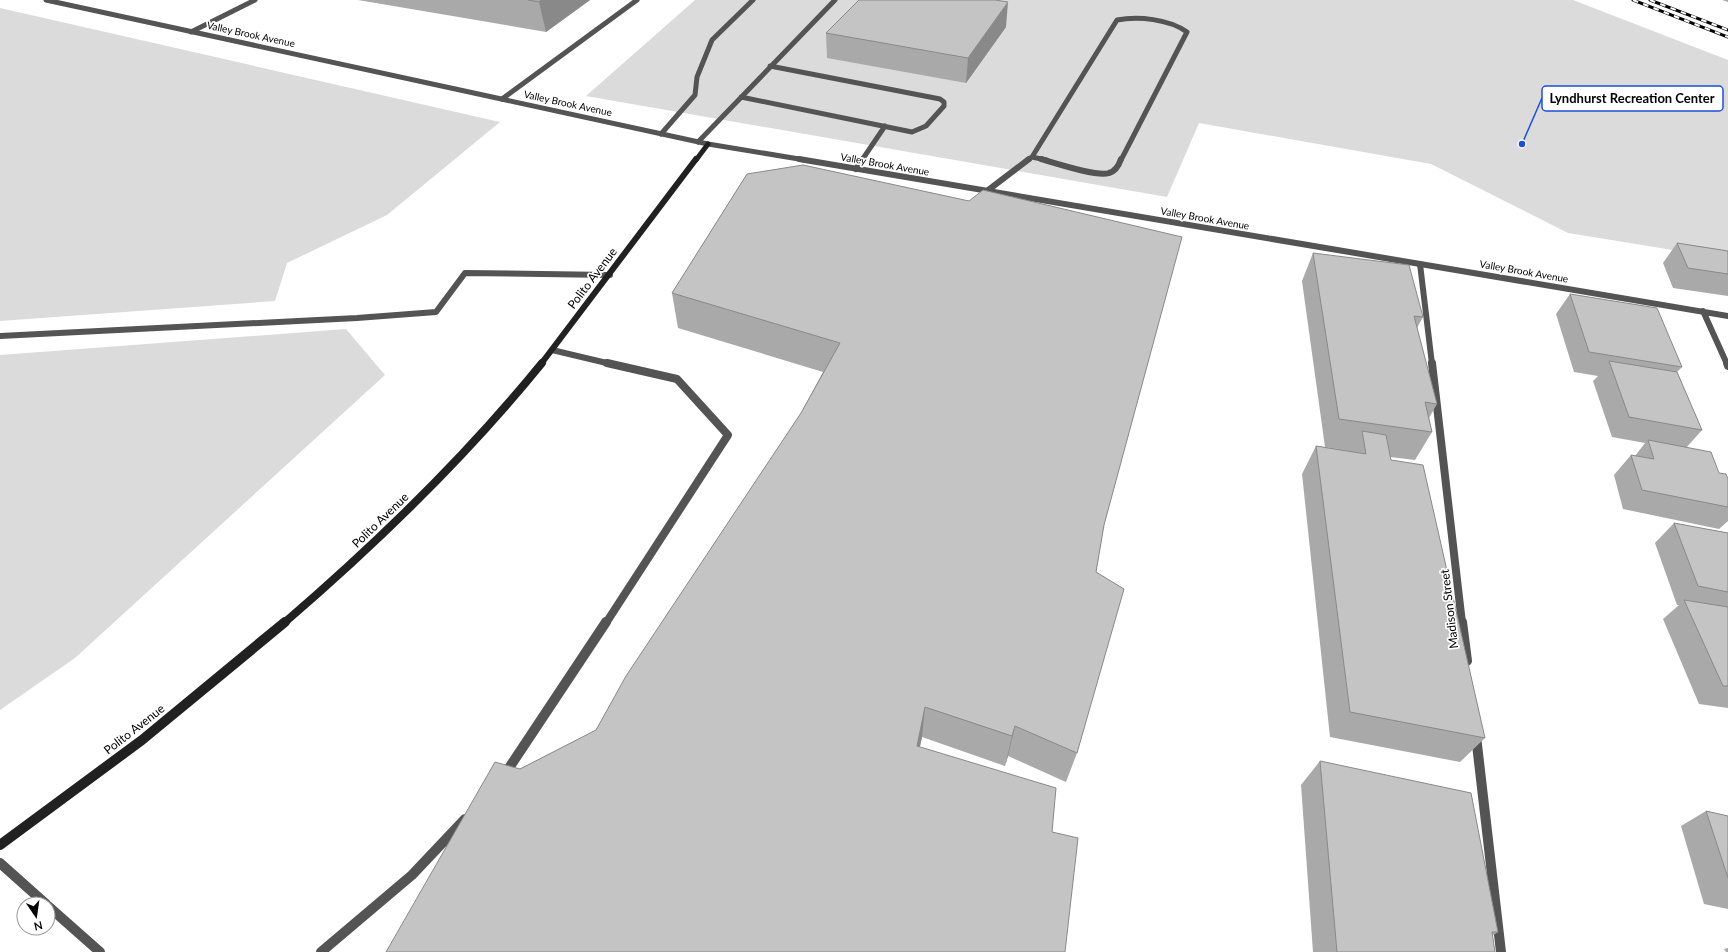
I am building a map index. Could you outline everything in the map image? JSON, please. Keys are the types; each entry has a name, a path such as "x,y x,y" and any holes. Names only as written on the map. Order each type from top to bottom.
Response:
{"street":[{"name":"Valley Brook Avenue","path":"46,0 708,144 1728,316"},
{"path":"191,32 255,0"},
{"path":"502,99 637,0"},
{"path":"661,134 695,95 697,77 712,40 753,0"},
{"path":"698,142 835,0"},
{"path":"987,191 1032,157 1117,20 1132,18 1180,26 1188,32 1117,168 1109,172 1098,173 1032,157"},
{"path":"741,97 919,132 924,129 944,106 944,102 940,99 770,66"},
{"path":"856,169 885,126"},
{"name":"Polito Avenue","path":"0,845 34,821 213,683 352,564 458,461 536,372 708,144"},
{"name":"Madison Street","path":"1420,264 1468,667"},
{"path":"0,336 357,318 436,312 465,273 610,275"},
{"path":"1703,312 1728,366"},
{"path":"500,780 586,653 728,435 677,379 552,350"},
{"path":"1474,723 1501,952"},
{"path":"321,952 412,875 470,814"},
{"path":"0,863 37,896"},
{"path":"56,913 100,952"}],"shaded area":[{"path":"695,0 1573,0 1728,60 1728,259 1568,233 1431,164 1199,123 1167,197 586,96"},
{"path":"0,8 500,122 387,215 287,263 275,301 0,321"},
{"path":"346,329 385,375 75,658 0,710 0,355"}],"building":[{"path":"528,0 541,0 539,2"},
{"path":"859,0 995,0 1008,2 968,58 826,33"},
{"path":"803,165 969,201 983,190 1182,237 1104,525 1096,572 1124,589 1077,753 1015,726 1012,736 925,707 917,746 1056,788 1052,832 1078,838 1065,952 386,952 495,762 520,769 596,730 626,676 801,413 840,343 672,293 747,174"},
{"path":"1677,243 1728,251 1728,274 1688,268"},
{"path":"1313,253 1409,265 1423,317 1414,316 1437,404 1425,402 1432,432 1339,419"},
{"path":"1570,294 1657,308 1682,367 1589,352"},
{"path":"1609,361 1677,372 1702,430 1629,417"},
{"path":"1362,431 1386,435 1391,460 1423,465 1485,738 1350,712 1316,446 1366,454"},
{"path":"1648,440 1711,452 1719,473 1726,474 1728,479 1728,507 1642,490 1631,455 1654,459"},
{"path":"1674,523 1728,533 1728,592 1698,586"},
{"path":"1684,600 1728,607 1728,686 1723,686"},
{"path":"1320,761 1471,793 1498,932 1492,932 1495,952 1337,952"},
{"path":"1706,811 1728,816 1728,878"}],"railway":[{"path":"1633,0 1728,37"},
{"path":"1650,0 1728,30"}],"place":[{"name":"Lyndhurst Recreation Center","path":"1522,144"}]}
